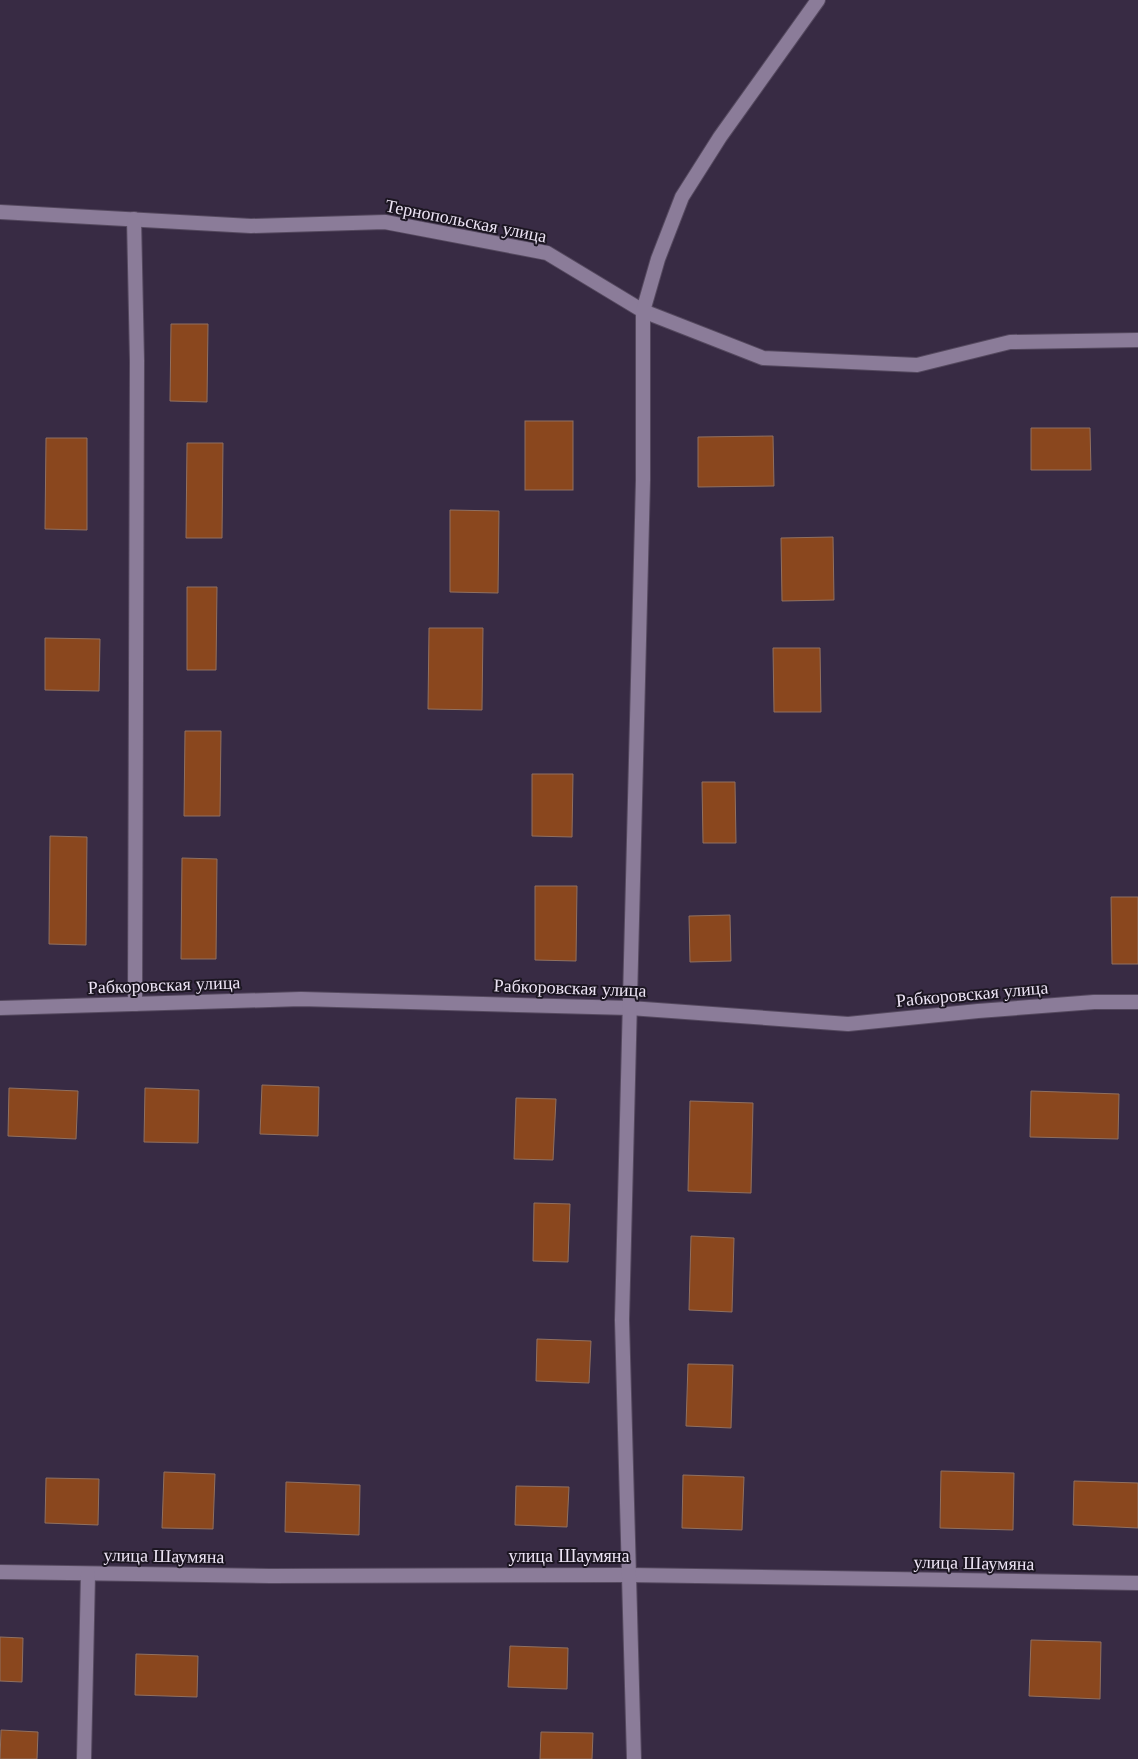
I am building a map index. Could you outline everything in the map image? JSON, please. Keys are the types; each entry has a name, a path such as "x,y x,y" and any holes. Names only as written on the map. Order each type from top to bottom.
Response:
{"street":[{"path":"634,1759 622,1320 643,480 643,311 658,259 682,197 742,106 818,0"},
{"name":"Тернопольская улица","path":"0,212 251,226 385,222 547,254 643,311 763,358 917,365 1010,342 1138,340"},
{"path":"134,219 137,361 134,1004"},
{"name":"Рабкоровская улица","path":"0,1008 301,999 630,1008 848,1024 988,1010 1094,1002 1138,1002"},
{"name":"улица Шаумяна","path":"0,1572 270,1576 629,1575 1138,1584"},
{"path":"84,1759 88,1574"}],"building":[{"path":"171,324 208,324 207,402 170,401"},
{"path":"525,421 573,421 573,490 525,490"},
{"path":"1031,428 1090,428 1091,470 1031,470"},
{"path":"773,436 774,486 698,487 698,437"},
{"path":"46,438 87,438 87,530 45,529"},
{"path":"187,443 223,443 222,538 186,538"},
{"path":"450,510 499,511 498,593 450,592"},
{"path":"833,537 834,600 782,601 781,538"},
{"path":"187,587 217,587 216,670 187,670"},
{"path":"429,628 483,628 482,710 428,709"},
{"path":"45,638 100,639 99,691 45,690"},
{"path":"773,648 820,648 821,712 774,712"},
{"path":"185,731 221,731 220,816 184,816"},
{"path":"532,774 573,774 572,837 532,836"},
{"path":"702,782 735,782 736,843 703,843"},
{"path":"50,836 87,837 86,945 49,944"},
{"path":"182,858 217,859 216,959 181,959"},
{"path":"535,886 577,886 576,961 535,960"},
{"path":"1111,897 1138,897 1138,964 1112,964"},
{"path":"730,915 731,961 690,962 689,916"},
{"path":"262,1085 319,1087 318,1136 260,1134"},
{"path":"9,1088 78,1091 76,1139 8,1136"},
{"path":"145,1088 199,1090 198,1143 144,1142"},
{"path":"1031,1091 1119,1094 1118,1139 1030,1137"},
{"path":"516,1098 556,1099 553,1160 514,1159"},
{"path":"690,1101 753,1103 751,1193 688,1191"},
{"path":"534,1203 570,1204 568,1262 533,1261"},
{"path":"691,1236 734,1238 732,1312 689,1310"},
{"path":"537,1339 591,1341 589,1383 536,1381"},
{"path":"688,1364 733,1365 731,1428 686,1426"},
{"path":"941,1471 1014,1473 1013,1530 940,1528"},
{"path":"164,1472 215,1474 213,1529 162,1528"},
{"path":"683,1475 744,1477 742,1530 682,1528"},
{"path":"46,1478 99,1479 98,1525 45,1523"},
{"path":"1074,1481 1138,1483 1138,1528 1073,1525"},
{"path":"286,1482 360,1485 359,1535 285,1532"},
{"path":"516,1486 569,1487 567,1527 515,1525"},
{"path":"0,1637 23,1638 22,1682 0,1681"},
{"path":"1031,1640 1101,1642 1100,1699 1029,1696"},
{"path":"510,1646 568,1648 567,1689 508,1687"},
{"path":"136,1654 198,1656 197,1697 135,1695"},
{"path":"1,1730 38,1732 37,1759 0,1759"},
{"path":"541,1732 593,1733 592,1759 540,1759"}]}
